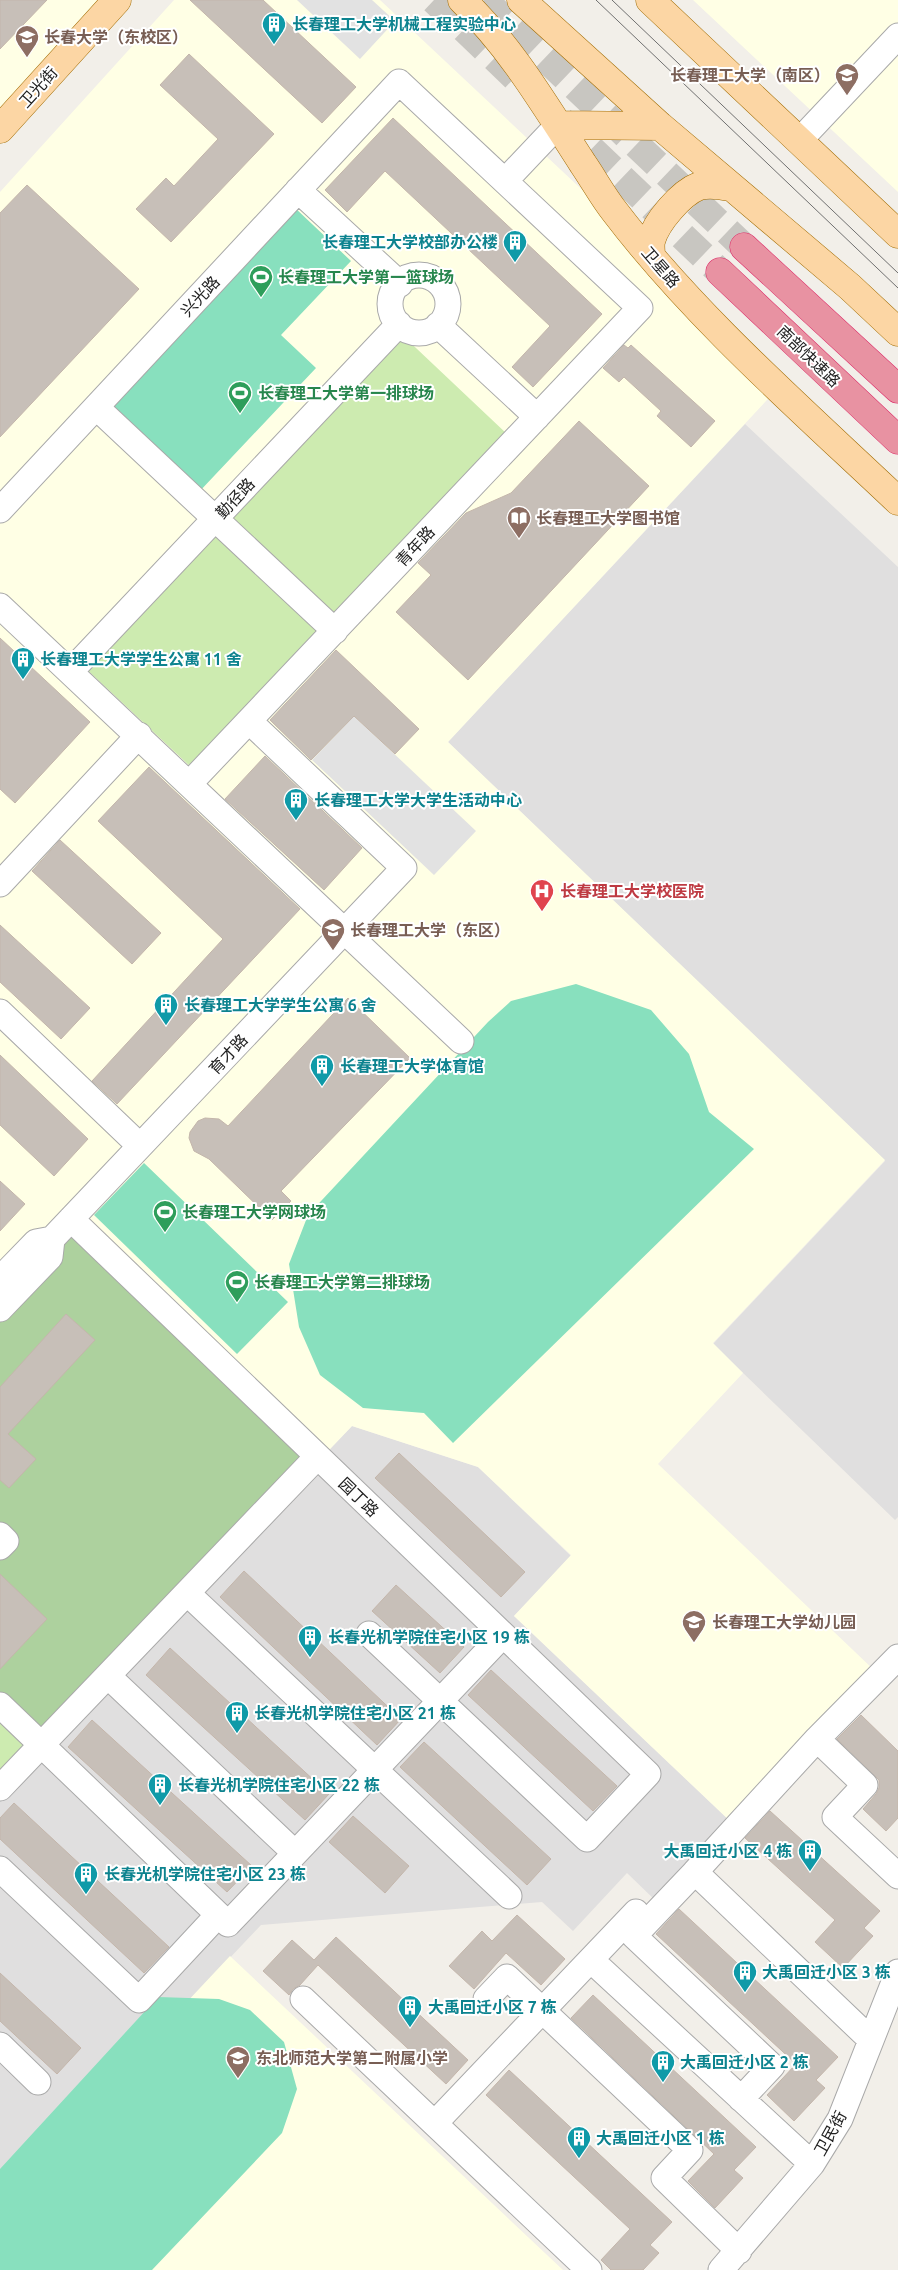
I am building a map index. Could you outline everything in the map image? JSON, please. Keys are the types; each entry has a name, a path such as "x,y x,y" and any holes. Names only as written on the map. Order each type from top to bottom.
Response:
{"highway":[{"path":"744,247 898,390"},
{"name":"南部快速路","path":"720,272 898,440"}],"main road":[{"name":"卫光街","path":"0,129 116,0"},
{"name":"卫星路","path":"462,0 479,16 507,52 614,210 651,256 689,298 784,393 898,501"},
{"path":"521,0 660,126 850,287 898,332"},
{"path":"650,0 898,234"},
{"path":"558,125 660,126"},
{"path":"651,256 651,242 656,229 668,212 683,197 698,187 712,184 730,187"}],"street":[{"path":"800,140 898,36"},
{"name":"兴光路","path":"0,510 399,82 505,182"},
{"path":"505,182 558,125"},
{"name":"青年路","path":"190,783 640,308 505,182"},
{"path":"298,190 400,284"},
{"path":"423,275 439,284 444,291 447,310 438,325 420,333 411,332 398,324 391,312 390,302 392,292 400,284 405,279 423,275"},
{"name":"勤径路","path":"71,671 398,324"},
{"path":"438,325 537,417"},
{"path":"96,407 335,631"},
{"path":"0,606 461,1040"},
{"name":"育才路","path":"2,1273 36,1242 52,1239 404,868 249,721"},
{"path":"0,884 139,735"},
{"path":"0,1012 140,1146"},
{"name":"园丁路","path":"71,1219 317,1458 648,1774 587,1839 440,1700"},
{"name":"育才路","path":"0,1309 50,1257 52,1239"},
{"path":"0,1788 317,1458"},
{"path":"0,1535 6,1541 0,1546"},
{"path":"187,1593 509,1896"},
{"path":"370,1634 440,1700"},
{"path":"0,1705 228,1924 503,1635"},
{"path":"741,2100 772,2066 634,1936 817,1739 898,1657"},
{"path":"108,1676 295,1853"},
{"path":"817,1739 865,1785 835,1817 898,1876"},
{"path":"0,1870 139,2000 218,1915"},
{"path":"695,1872 871,2040"},
{"path":"435,2123 636,1912"},
{"path":"591,1960 812,2164"},
{"name":"卫民街","path":"721,2270 812,2164 840,2119 898,1972"},
{"path":"486,1999 507,1977 690,2150 664,2178 739,2250"},
{"path":"303,1999 589,2270"},
{"path":"0,2045 38,2082"}],"shaded area":[{"name":"长春大学（东校区）","path":"0,0 110,0 0,117"},
{"name":"长春理工大学（东区）","path":"174,0 380,0 675,277 780,386 448,742 885,1160 713,1343 743,1373 658,1464 875,1671 731,1822 514,1616 571,1555 478,1467 352,1426 0,1795 0,192"},
{"path":"297,0 372,0 395,21 360,59"},
{"name":"长春理工大学（南区）","path":"693,0 898,0 898,192"},
{"path":"745,424 898,567 898,1517 895,1520 713,1344 885,1161 448,742"},
{"path":"354,716 476,831 434,875 312,760"},
{"path":"352,1426 478,1467 571,1556 514,1616 731,1822 657,1902 627,1873 573,1931 542,1902 261,1925 0,2201 0,1795"},
{"name":"东北师范大学第二附属小学","path":"230,1956 563,2270 0,2270 0,2201"}],"green space":[{"name":"长春理工大学第一篮球场","path":"293,206 351,261 281,335 316,368 198,493 105,405"},
{"path":"398,331 507,434 192,768 82,665"},
{"path":"576,984 651,1010 689,1054 709,1112 754,1149 453,1443 424,1413 363,1408 320,1375 299,1327 289,1264 308,1215 488,1022 511,1001"},
{"name":"长春理工大学网球场","path":"144,1163 288,1302 237,1354 94,1215"},
{"path":"71,1219 317,1457 41,1745 0,1705 0,1268"},
{"path":"0,1705 41,1745 0,1788"},
{"path":"158,1997 219,1999 250,2010 284,2042 297,2089 282,2133 152,2270 0,2270 0,2169"}],"building":[{"path":"0,0 47,0 0,49"},
{"name":"长春理工大学机械工程实验中心","path":"190,0 263,0 356,87 322,123"},
{"path":"189,54 274,134 171,242 136,209 166,178 174,186 218,139 160,85"},
{"name":"长春理工大学校部办公楼","path":"393,118 602,314 533,387 512,367 550,326 385,171 347,212 325,190"},
{"path":"27,185 139,289 0,437 0,213"},
{"path":"624,345 628,348 631,345 715,421 691,447 657,416 661,411 624,377 619,382 603,368"},
{"name":"长春理工大学图书馆","path":"579,421 649,486 468,680 396,612 431,575 418,563 466,513 511,493"},
{"name":"长春理工大学学生公寓 11 舍","path":"0,638 90,722 15,803 0,789"},
{"path":"336,650 419,729 395,754 354,716 311,760 270,720"},
{"name":"长春理工大学大学生活动中心","path":"265,756 362,848 324,890 225,799"},
{"path":"149,767 300,909 117,1104 92,1081 223,939 98,821"},
{"path":"60,840 161,933 132,964 32,871"},
{"path":"0,925 90,1008 61,1039 0,982"},
{"name":"长春理工大学体育馆","path":"348,998 410,1058 281,1191 291,1201 272,1220 209,1159 194,1151 189,1138 190,1132 198,1121 205,1118 219,1119 228,1126"},
{"path":"0,1055 88,1139 54,1176 0,1125"},
{"path":"0,1181 25,1204 0,1231"},
{"path":"66,1314 95,1340 8,1434 36,1459 9,1488 0,1480 0,1387"},
{"path":"399,1453 525,1572 501,1597 375,1478"},
{"name":"长春光机学院住宅小区 19 栋","path":"244,1571 401,1719 377,1745 220,1597"},
{"path":"0,1574 47,1619 0,1669"},
{"path":"396,1585 464,1647 440,1673 372,1611"},
{"name":"长春光机学院住宅小区 21 栋","path":"170,1648 329,1794 305,1820 146,1675"},
{"path":"491,1670 617,1786 593,1811 468,1695"},
{"path":"861,1715 898,1751 898,1818 886,1831 863,1809 876,1794 879,1788 879,1780 837,1739"},
{"name":"长春光机学院住宅小区 22 栋","path":"92,1720 252,1866 227,1892 68,1747"},
{"path":"424,1742 551,1859 527,1885 400,1767"},
{"name":"长春光机学院住宅小区 23 栋","path":"14,1803 169,1947 144,1973 0,1839 0,1818"},
{"name":"大禹回迁小区 4 栋","path":"770,1811 880,1911 864,1928 873,1936 843,1968 815,1942 835,1920 745,1838"},
{"path":"353,1816 409,1866 385,1893 329,1842"},
{"name":"大禹回迁小区 3 栋","path":"679,1909 838,2057 816,2080 825,2088 794,2121 767,2095 796,2064 656,1934"},
{"path":"517,1915 565,1959 541,1985 506,1953 474,1989 449,1966 482,1931 492,1941"},
{"name":"大禹回迁小区 7 栋","path":"336,1937 468,2060 446,2084 318,1965 289,1995 263,1971 292,1940 314,1960"},
{"path":"0,1973 81,2048 57,2074 0,2021"},
{"name":"大禹回迁小区 2 栋","path":"593,1995 756,2147 734,2170 743,2178 715,2208 688,2181 714,2154 571,2018"},
{"name":"大禹回迁小区 1 栋","path":"509,2070 672,2222 650,2245 659,2253 643,2270 611,2270 601,2260 630,2229 486,2095"}],"tunnel":[{"path":"434,0 520,82"},
{"path":"484,0 744,247"},
{"path":"561,120 720,272"}],"tram line":[{"path":"596,0 898,288"},
{"path":"612,0 898,273"}],"place":[{"name":"长春理工大学机械工程实验中心","path":"274,45"},
{"name":"长春大学（东校区）","path":"27,58"},
{"name":"长春理工大学（南区）","path":"847,96"},
{"name":"长春理工大学校部办公楼","path":"515,263"},
{"name":"长春理工大学第一篮球场","path":"261,298"},
{"name":"长春理工大学第一排球场","path":"240,414"},
{"name":"长春理工大学图书馆","path":"519,539"},
{"name":"长春理工大学学生公寓 11 舍","path":"23,680"},
{"name":"长春理工大学大学生活动中心","path":"296,821"},
{"name":"长春理工大学校医院","path":"542,912"},
{"name":"长春理工大学（东区）","path":"333,951"},
{"name":"长春理工大学学生公寓 6 舍","path":"166,1026"},
{"name":"长春理工大学体育馆","path":"322,1087"},
{"name":"长春理工大学网球场","path":"165,1233"},
{"name":"长春理工大学第二排球场","path":"237,1303"},
{"name":"长春理工大学幼儿园","path":"694,1643"},
{"name":"长春光机学院住宅小区 19 栋","path":"310,1658"},
{"name":"长春光机学院住宅小区 21 栋","path":"237,1734"},
{"name":"长春光机学院住宅小区 22 栋","path":"160,1806"},
{"name":"大禹回迁小区 4 栋","path":"810,1872"},
{"name":"长春光机学院住宅小区 23 栋","path":"86,1895"},
{"name":"大禹回迁小区 3 栋","path":"745,1993"},
{"name":"大禹回迁小区 7 栋","path":"410,2028"},
{"name":"东北师范大学第二附属小学","path":"238,2079"},
{"name":"大禹回迁小区 2 栋","path":"663,2083"},
{"name":"大禹回迁小区 1 栋","path":"579,2159"}]}
